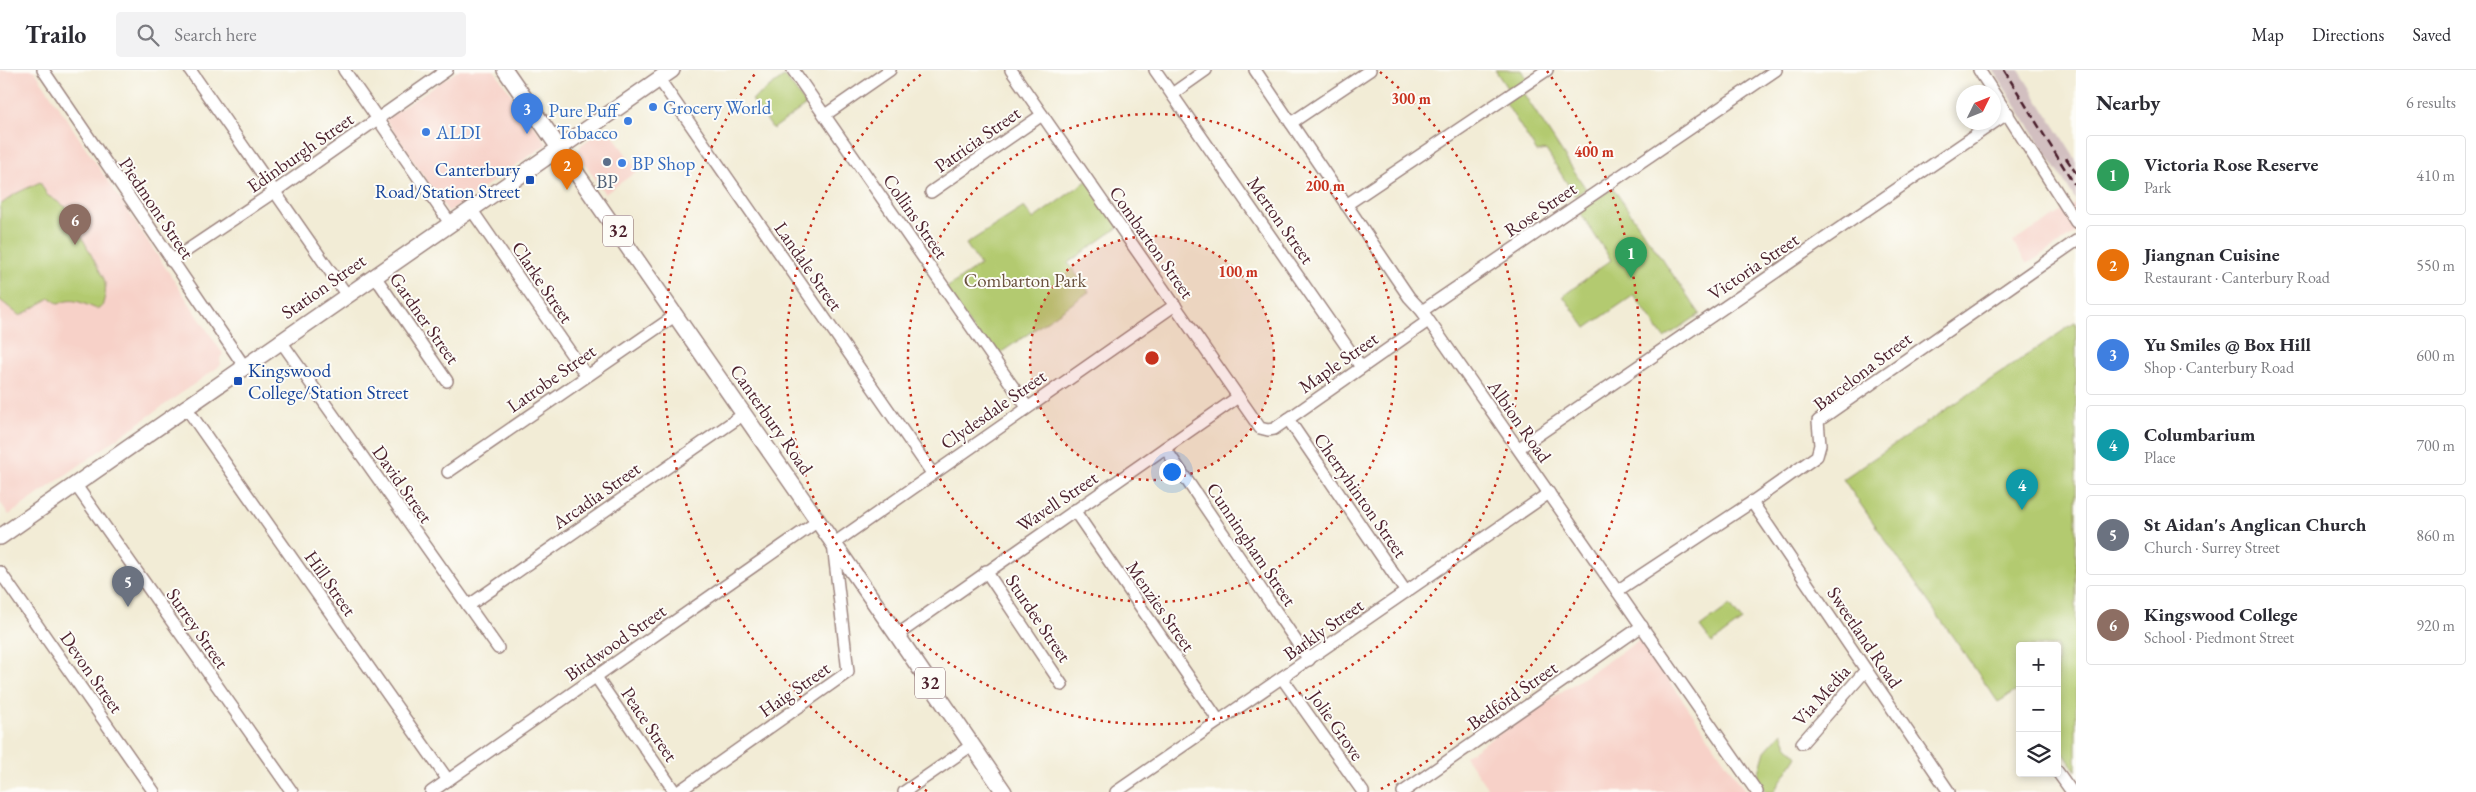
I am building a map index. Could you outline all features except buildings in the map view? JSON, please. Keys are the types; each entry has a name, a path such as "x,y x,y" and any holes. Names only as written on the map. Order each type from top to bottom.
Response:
{"main road":[{"name":"Canterbury Road","path":"505,70 1004,792"},
{"name":"Station Street","path":"0,537 185,406 665,74"}],"street":[{"name":"Piedmont Street","path":"43,70 244,366"},
{"path":"190,70 346,294"},
{"path":"344,70 450,223"},
{"name":"Edinburgh Street","path":"171,261 274,192 447,70"},
{"name":"Collins Street","path":"793,70 1027,407"},
{"path":"825,115 890,70"},
{"name":"Combarton Street","path":"1011,70 1260,428 1268,430"},
{"name":"Merton Street","path":"1155,70 1362,366"},
{"path":"1172,94 1206,70"},
{"name":"Albion Road","path":"1255,70 1410,297 1519,448 1757,792"},
{"path":"1291,123 1370,70"},
{"path":"1346,204 1547,70"},
{"name":"Rose Street","path":"1425,316 1776,70"},
{"path":"1979,70 2076,222"},
{"name":"Landale Street","path":"665,74 932,473"},
{"name":"Victoria Street","path":"1519,448 2008,113"},
{"name":"Patricia Street","path":"931,192 1042,115"},
{"name":"Clarke Street","path":"471,208 586,376"},
{"name":"Barcelona Street","path":"1617,591 1752,502 1817,456 1820,445 1818,421 2076,241"},
{"name":"Gardner Street","path":"374,275 447,381"},
{"name":"Clydesdale Street","path":"833,544 1175,305"},
{"name":"Latrobe Street","path":"448,472 676,315"},
{"name":"Maple Street","path":"1268,430 1288,419 1362,366 1425,316"},
{"name":"David Street","path":"280,340 498,648"},
{"name":"Wavell Street","path":"897,635 986,571 1238,397"},
{"name":"Hill Street","path":"185,406 448,780"},
{"name":"Arcadia Street","path":"468,606 744,414"},
{"name":"Cherryhinton Street","path":"1288,419 1406,592"},
{"name":"Cunningham Street","path":"1165,448 1309,660"},
{"name":"Surrey Street","path":"75,484 292,792"},
{"name":"Barkly Street","path":"1116,792 1549,493"},
{"name":"Sweetland Road","path":"1752,502 1949,792"},
{"name":"Menzies Street","path":"1074,510 1219,721"},
{"name":"Birdwood Street","path":"431,792 818,521"},
{"name":"Haig Street","path":"676,792 848,672 833,544"},
{"name":"Sturdee Street","path":"986,571 1062,685"},
{"name":"Devon Street","path":"0,572 154,792"},
{"name":"Bedford Street","path":"1403,792 1642,626"},
{"name":"Via Media","path":"1802,742 1866,670"},
{"name":"Peace Street","path":"596,677 676,792"},
{"name":"Jolie Grove","path":"1282,678 1363,792"},
{"path":"904,792 972,745"},
{"path":"2061,777 2072,792"}],"shaded area":[{"path":"0,70 34,70 223,354 220,358 221,365 9,515 0,502"},
{"path":"459,70 494,70 547,144 448,212 385,119"},
{"path":"1993,70 2019,70 2076,160 2076,200"},
{"name":"BP","path":"607,126 637,171 605,194 578,153 581,145"},
{"path":"2076,203 2076,233 2027,264 2013,242"},
{"path":"1641,639 1746,792 1490,792 1465,756"}],"green space":[{"path":"1495,70 1521,70 1529,82 1520,88 1586,189 1575,196 1546,150 1537,152 1503,99 1511,94"},
{"path":"785,76 806,105 773,129 752,100"},
{"name":"Combarton Park","path":"1088,180 1120,226 1068,263 1089,292 993,358 945,289 980,265 966,244 1024,207 1033,219"},
{"path":"40,182 47,195 66,207 104,279 105,293 102,307 97,309 73,301 59,304 50,298 20,316 0,300 0,205 15,194"},
{"path":"1613,188 1700,314 1664,338 1634,295 1586,328 1563,296 1611,260 1579,211"},
{"path":"2076,322 2076,771 2061,750 2061,642 2016,642 2016,691 1998,702 1843,479"},
{"path":"1730,605 1742,621 1712,643 1700,627"},
{"path":"1782,732 1787,745 1797,756 1774,792 1766,792 1757,779 1765,751"}],"railway":[{"path":"2004,70 2076,187"},
{"path":"2066,158 2076,173"}],"place":[{"name":"Grocery World","path":"653,107"},
{"name":"Pure Puff Tobacco","path":"628,121"},
{"name":"ALDI","path":"426,132"},
{"name":"Yu Smiles @ Box Hill","path":"527,134"},
{"name":"BP","path":"607,162"},
{"name":"BP Shop","path":"622,163"},
{"name":"Canterbury Road/Station Street","path":"530,180"},
{"name":"Jiangnan Cuisine","path":"567,190"},
{"name":"Kingswood College","path":"75,245"},
{"name":"Victoria Rose Reserve","path":"1631,278"},
{"name":"Kingswood College/Station Street","path":"238,381"},
{"name":"Columbarium","path":"2022,510"},
{"name":"St Aidan's Anglican Church","path":"128,607"}]}
